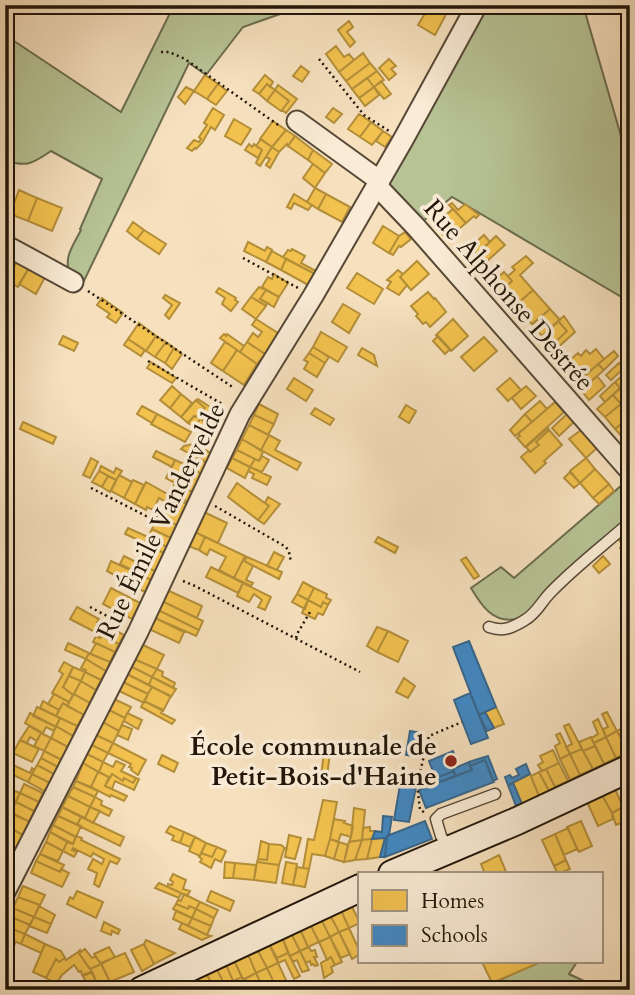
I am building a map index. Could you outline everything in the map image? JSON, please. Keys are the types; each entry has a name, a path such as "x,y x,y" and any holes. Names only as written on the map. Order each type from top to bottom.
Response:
{"street":[{"name":"Rue Émile Vandervelde","path":"5,892 138,632 245,406 313,296 477,5"},
{"path":"292,120 378,183"},
{"name":"Rue Alphonse Destrée","path":"378,183 630,471"},
{"path":"5,245 73,282"},
{"path":"396,872 517,821 630,768"},
{"path":"142,990 358,889"}],"lane":[{"path":"489,627 499,631 527,619 537,611 549,594 630,522"},
{"path":"449,850 436,819 441,814 495,794"}],"path":[{"path":"161,52 185,59 281,128 292,120"},
{"path":"319,59 364,115 403,140"},
{"path":"243,258 313,296"},
{"path":"73,282 245,406"},
{"path":"148,361 245,406"},
{"path":"91,488 146,516 156,516 185,531"},
{"path":"200,497 286,547 291,562"},
{"path":"165,577 195,586 360,672"},
{"path":"90,607 138,632"},
{"path":"296,639 310,612"},
{"path":"436,819 420,810 417,784 429,736 463,722"},
{"path":"554,990 567,990"}],"green space":[{"path":"174,5 306,5 243,27 206,75 189,63 81,287 70,280 68,259 102,179 51,151 30,163 19,164 5,160 5,35 121,112"},
{"path":"477,5 508,5 520,13 544,5 583,5 630,167 630,302 452,197 416,227 377,186"},
{"path":"630,478 630,516 567,570 531,611 522,618 509,620 495,616 484,607 471,588 501,567 514,578"},
{"path":"535,964 576,964 569,974 603,990 478,990"}],"building: Homes":[{"path":"430,5 451,5 435,35 418,25"},
{"path":"349,21 353,27 347,32 355,42 350,47 338,30"},
{"path":"336,46 344,57 349,54 354,60 339,72 326,54"},
{"path":"363,53 370,63 346,81 339,72"},
{"path":"389,59 396,66 391,69 396,74 389,80 379,68"},
{"path":"370,63 377,71 352,89 346,81"},
{"path":"301,66 309,72 302,82 293,76"},
{"path":"377,71 384,80 374,87 367,78"},
{"path":"205,75 218,84 207,99 194,91"},
{"path":"265,75 273,82 270,87 267,84 259,94 253,90"},
{"path":"367,78 374,87 359,98 352,89"},
{"path":"381,81 391,94 384,99 374,87"},
{"path":"218,84 227,91 216,105 207,99"},
{"path":"267,84 275,90 267,101 259,94"},
{"path":"278,85 297,99 286,113 282,110 289,101 275,90"},
{"path":"186,87 194,91 185,104 178,97"},
{"path":"374,87 379,95 365,106 359,98"},
{"path":"275,90 289,101 281,111 267,101"},
{"path":"213,108 224,115 215,130 211,127 202,143 192,151 187,148 194,140 199,142 201,139 199,137 207,125 204,123"},
{"path":"333,108 342,114 334,123 326,117"},
{"path":"359,114 371,122 360,137 348,129"},
{"path":"234,119 251,129 241,145 225,136"},
{"path":"273,121 286,130 272,147 260,139"},
{"path":"371,122 383,131 372,145 360,137"},
{"path":"286,130 295,136 288,146 287,144 279,152 272,147"},
{"path":"383,131 392,137 385,147 376,141"},
{"path":"295,136 313,150 308,160 288,146"},
{"path":"261,139 272,147 260,166 256,163 262,150 256,146"},
{"path":"249,144 262,150 258,158 245,150"},
{"path":"272,147 279,152 270,168 266,165 270,159 266,157"},
{"path":"313,150 332,164 325,173 308,160"},
{"path":"313,164 325,173 315,188 303,178"},
{"path":"315,188 326,194 318,209 307,202"},
{"path":"19,190 37,198 28,221 10,214"},
{"path":"294,194 312,205 308,210 294,203 291,209 287,207"},
{"path":"326,194 350,207 342,222 318,209"},
{"path":"37,198 62,208 52,231 28,221"},
{"path":"452,203 458,210 465,204 479,215 466,223 449,205"},
{"path":"453,209 466,223 447,239 434,225"},
{"path":"133,222 144,230 137,239 127,231"},
{"path":"383,226 399,236 389,253 373,243"},
{"path":"144,230 166,244 159,254 137,239"},
{"path":"405,232 411,239 399,246 393,255 389,253 399,236"},
{"path":"484,235 490,242 477,254 470,247"},
{"path":"496,236 505,245 486,262 478,253"},
{"path":"248,242 265,251 267,247 272,250 266,262 244,251"},
{"path":"292,249 305,256 301,263 316,271 315,274 283,257"},
{"path":"272,251 286,259 281,270 266,262"},
{"path":"480,255 486,262 475,271 469,264"},
{"path":"8,256 17,261 8,279 5,278 5,262"},
{"path":"526,256 533,263 520,275 533,290 515,306 502,291 512,281 508,276 515,270 512,267"},
{"path":"286,259 315,274 310,286 281,270"},
{"path":"17,261 29,268 18,287 7,281"},
{"path":"417,261 429,274 411,290 400,277"},
{"path":"486,262 499,277 488,286 475,271"},
{"path":"29,268 45,277 36,294 19,284"},
{"path":"398,270 403,274 400,277 407,285 399,295 387,288 391,282 387,280"},
{"path":"504,272 512,281 497,296 488,286"},
{"path":"357,273 383,289 374,304 347,288"},
{"path":"274,274 288,283 279,297 262,287 268,277 272,279"},
{"path":"259,287 266,290 260,299 268,303 265,305 251,297"},
{"path":"219,288 236,298 238,302 231,311 222,304 225,298 216,292"},
{"path":"266,290 279,297 274,307 260,299"},
{"path":"533,290 550,309 532,324 515,306"},
{"path":"428,292 446,312 430,327 426,322 423,324 411,306"},
{"path":"165,295 180,303 169,319 165,315 172,305 163,298"},
{"path":"251,297 266,306 256,319 242,309"},
{"path":"102,298 123,313 116,323 107,317 110,314 97,305"},
{"path":"343,304 360,314 349,333 332,322"},
{"path":"550,309 560,320 542,336 533,324"},
{"path":"564,316 575,332 556,349 552,345 567,331 558,321"},
{"path":"256,319 278,333 265,354 247,342 253,333 258,337 262,332 252,325"},
{"path":"453,319 468,336 451,351 436,335"},
{"path":"558,321 567,331 551,346 542,336"},
{"path":"139,323 156,336 146,351 128,339"},
{"path":"321,332 347,347 338,362 313,347"},
{"path":"224,334 244,346 240,352 220,338"},
{"path":"63,336 78,343 74,351 59,344"},
{"path":"156,336 166,342 155,357 146,351"},
{"path":"438,336 450,349 445,354 433,341"},
{"path":"484,337 497,351 474,371 461,357"},
{"path":"128,339 145,350 141,356 124,345"},
{"path":"166,342 174,348 165,363 155,357"},
{"path":"225,342 237,350 223,371 211,363"},
{"path":"247,342 265,354 257,364 240,352"},
{"path":"313,347 329,357 325,363 309,353"},
{"path":"174,348 182,354 172,369 165,363"},
{"path":"362,348 374,355 377,366 358,355"},
{"path":"596,349 604,359 582,378 569,361 578,353 581,356 586,350 590,354"},
{"path":"237,350 257,364 244,385 223,371"},
{"path":"614,351 618,356 604,370 598,364"},
{"path":"309,353 325,363 317,377 304,369 308,362 304,360"},
{"path":"151,362 176,378 172,383 147,368"},
{"path":"619,363 624,368 611,380 606,375"},
{"path":"598,364 604,370 588,384 583,378"},
{"path":"630,369 630,379 620,388 615,382"},
{"path":"597,376 605,386 589,400 581,390"},
{"path":"294,378 313,390 306,401 287,389"},
{"path":"510,378 521,390 508,401 497,389"},
{"path":"615,382 620,388 605,402 600,396"},
{"path":"172,386 181,394 170,408 160,400"},
{"path":"526,386 536,396 521,409 512,398"},
{"path":"619,389 630,401 630,417 615,429 605,417 621,404 613,395"},
{"path":"181,394 192,403 181,417 170,408"},
{"path":"613,395 621,404 605,417 597,409"},
{"path":"198,399 221,414 216,421 208,416 205,422 200,419 195,427 188,423 205,408"},
{"path":"196,400 205,408 188,423 181,417"},
{"path":"540,401 547,409 532,422 525,414"},
{"path":"555,402 564,412 525,447 517,438 520,436 518,434"},
{"path":"259,404 278,414 274,424 254,415"},
{"path":"406,405 416,411 409,423 399,417"},
{"path":"142,406 157,414 152,423 137,414"},
{"path":"315,408 334,419 330,425 311,414"},
{"path":"157,414 191,432 185,442 151,424"},
{"path":"525,414 532,422 515,436 510,430"},
{"path":"567,414 574,422 559,436 552,428"},
{"path":"254,415 274,424 268,435 249,425"},
{"path":"630,417 630,446 615,429"},
{"path":"200,419 213,426 208,434 195,427"},
{"path":"23,422 56,437 53,444 20,429"},
{"path":"249,425 269,435 261,450 242,439"},
{"path":"548,428 536,442 539,445 530,452 526,447"},
{"path":"549,430 562,445 535,473 521,457 539,445 536,442"},
{"path":"581,430 597,448 586,458 569,439"},
{"path":"269,435 280,441 275,450 301,463 297,470 261,450"},
{"path":"242,439 263,452 259,461 237,450"},
{"path":"194,444 211,453 207,463 181,449"},
{"path":"237,450 255,459 250,467 232,458"},
{"path":"156,451 175,460 172,467 153,457"},
{"path":"190,453 207,463 202,474 184,465"},
{"path":"262,456 269,460 262,472 250,467 255,459 259,461"},
{"path":"91,458 98,462 90,478 83,475"},
{"path":"232,458 250,467 245,478 227,468"},
{"path":"586,458 595,469 580,483 570,471"},
{"path":"175,460 184,464 175,483 166,478"},
{"path":"184,465 202,474 193,492 175,483"},
{"path":"101,466 114,473 116,468 122,471 116,480 99,471"},
{"path":"250,467 271,477 267,485 252,478 254,474 248,471"},
{"path":"595,469 609,484 593,498 580,483"},
{"path":"99,471 108,476 102,487 92,482"},
{"path":"570,472 580,483 574,488 564,478"},
{"path":"119,475 132,482 124,498 111,491"},
{"path":"108,476 116,480 110,492 102,487"},
{"path":"133,480 144,485 135,504 124,498"},
{"path":"146,482 169,495 166,502 159,498 153,510 147,507 146,510 135,504"},
{"path":"175,483 193,492 188,502 170,493"},
{"path":"237,483 269,506 258,520 228,497"},
{"path":"609,484 614,491 599,504 593,498"},
{"path":"169,495 187,504 177,525 163,519 169,507 164,504"},
{"path":"268,497 280,504 264,524 258,520 269,506 265,503"},
{"path":"204,512 227,523 218,543 195,532"},
{"path":"158,516 177,525 171,538 152,529"},
{"path":"128,528 148,537 145,543 125,534"},
{"path":"152,529 171,538 167,547 148,537"},
{"path":"630,530 630,560 620,548 623,545 618,539"},
{"path":"195,532 205,537 199,550 188,546"},
{"path":"148,537 167,547 164,553 144,544"},
{"path":"205,537 245,556 234,578 219,570 226,557 210,549 207,555 199,550"},
{"path":"378,537 398,547 395,553 375,542"},
{"path":"144,544 164,553 155,571 136,562"},
{"path":"274,552 284,557 277,570 267,566"},
{"path":"124,556 136,562 132,570 120,564"},
{"path":"245,556 247,557 244,561 253,566 246,580 253,583 251,586 234,578"},
{"path":"603,556 610,564 599,573 593,566"},
{"path":"247,557 282,572 279,579 244,561"},
{"path":"466,557 479,576 474,579 461,560"},
{"path":"111,561 151,580 145,592 107,571"},
{"path":"136,562 155,571 151,580 132,570"},
{"path":"211,567 243,583 238,593 206,577"},
{"path":"303,582 314,588 308,600 297,594"},
{"path":"243,583 271,597 265,610 258,607 262,600 254,594 249,602 237,596"},
{"path":"111,588 140,603 132,619 103,604"},
{"path":"314,588 327,594 326,598 331,600 328,605 323,602 321,607 308,600"},
{"path":"167,590 202,606 197,618 162,601"},
{"path":"297,594 308,600 305,609 292,602"},
{"path":"308,600 321,607 323,602 328,605 323,615 318,613 315,619 302,613"},
{"path":"162,601 203,621 199,630 158,610"},
{"path":"77,607 106,626 100,638 95,632 70,619"},
{"path":"158,610 199,630 196,636 155,618"},
{"path":"155,618 184,632 179,643 149,629"},
{"path":"106,626 124,635 119,644 102,636"},
{"path":"377,627 388,631 377,652 367,646"},
{"path":"388,631 408,641 398,662 377,652"},
{"path":"96,636 119,644 115,652 93,642"},
{"path":"68,643 89,653 86,659 65,650"},
{"path":"96,643 115,652 110,662 90,654"},
{"path":"141,644 164,655 157,669 134,659"},
{"path":"89,653 110,662 106,671 86,659"},
{"path":"86,659 106,671 101,680 81,668"},
{"path":"134,659 157,669 152,677 130,666"},
{"path":"64,662 73,667 63,687 73,695 69,702 52,693 63,674 59,671"},
{"path":"130,666 152,677 149,685 127,674"},
{"path":"73,667 85,672 81,681 69,676"},
{"path":"157,669 163,672 162,676 175,683 173,688 152,677"},
{"path":"85,672 101,680 96,690 81,681"},
{"path":"127,674 152,687 148,694 123,682"},
{"path":"69,676 81,681 73,695 63,687"},
{"path":"152,677 176,689 171,697 149,685"},
{"path":"404,678 415,686 408,698 396,692"},
{"path":"81,681 96,690 90,703 74,694"},
{"path":"123,682 148,694 144,703 119,691"},
{"path":"152,687 171,696 163,711 144,701"},
{"path":"54,694 69,702 67,706 63,703 59,710 48,704"},
{"path":"74,694 90,703 84,715 67,706"},
{"path":"114,699 131,707 125,718 109,710"},
{"path":"43,701 59,710 56,716 40,708"},
{"path":"144,701 163,710 161,713 175,720 172,724 141,707"},
{"path":"63,703 84,715 77,726 56,716"},
{"path":"37,707 60,718 56,727 33,716"},
{"path":"496,707 504,724 494,728 485,712"},
{"path":"109,710 125,718 119,731 103,722"},
{"path":"607,712 617,731 606,737 603,729 608,727 602,714"},
{"path":"30,713 56,727 54,731 46,727 43,733 25,723"},
{"path":"127,713 142,720 138,729 124,721"},
{"path":"60,718 77,726 73,736 56,726"},
{"path":"598,719 606,737 594,743 591,738 598,734 593,722"},
{"path":"103,722 119,731 113,743 96,735"},
{"path":"569,724 582,749 570,754 566,747 572,744 564,726"},
{"path":"122,725 132,729 128,740 117,735"},
{"path":"629,725 630,751 628,752 617,731"},
{"path":"29,726 41,733 37,741 30,737 27,743 20,740"},
{"path":"56,726 73,736 68,747 51,738"},
{"path":"617,731 628,752 616,758 606,737"},
{"path":"41,733 51,738 44,751 34,746"},
{"path":"560,733 570,754 560,759 555,746 560,743 556,735"},
{"path":"96,735 113,743 108,753 92,745"},
{"path":"591,737 595,746 583,751 579,742"},
{"path":"606,737 616,758 604,764 594,743"},
{"path":"51,738 68,747 62,760 44,751"},
{"path":"20,740 39,749 32,762 13,753"},
{"path":"113,743 146,760 138,775 129,767 131,764 108,753"},
{"path":"92,745 108,753 103,762 87,754"},
{"path":"325,746 331,746 327,776 321,775"},
{"path":"595,746 604,764 593,769 583,751"},
{"path":"582,749 593,769 580,775 570,754"},
{"path":"553,750 559,763 542,771 538,765 543,762 540,756"},
{"path":"44,751 62,760 58,767 41,758"},
{"path":"87,754 103,762 99,772 83,763"},
{"path":"570,754 580,775 570,780 560,759"},
{"path":"162,755 178,763 174,772 158,764"},
{"path":"41,758 58,767 54,774 37,765"},
{"path":"116,761 125,765 121,771 136,778 133,783 124,778 123,781 112,774 110,778 99,772 103,762 113,767"},
{"path":"83,763 98,772 91,787 76,781"},
{"path":"559,763 568,781 555,787 546,769"},
{"path":"13,765 30,773 32,768 34,770 28,782 9,773"},
{"path":"37,765 54,774 50,783 32,774"},
{"path":"546,769 555,787 549,791 539,772"},
{"path":"98,772 109,777 105,786 127,796 124,801 91,787"},
{"path":"539,772 549,791 539,796 531,776"},
{"path":"32,774 50,783 46,792 28,782"},
{"path":"112,774 123,781 124,778 133,783 136,778 139,779 134,790 115,781 112,789 105,786"},
{"path":"530,774 539,796 522,804 513,783"},
{"path":"76,781 98,791 95,797 73,787"},
{"path":"9,783 12,785 10,789 20,793 16,801 5,797 5,786"},
{"path":"24,784 43,793 39,802 20,793"},
{"path":"73,787 95,797 90,807 68,796"},
{"path":"615,789 623,807 612,813 602,795"},
{"path":"20,793 39,802 34,811 16,802"},
{"path":"602,795 613,819 598,826 587,802"},
{"path":"68,796 90,807 85,818 62,807"},
{"path":"95,797 102,801 101,805 112,810 109,816 90,807"},
{"path":"323,800 337,802 325,856 312,854 309,869 303,868 308,839 314,840"},
{"path":"16,802 34,811 30,822 10,813"},
{"path":"62,807 81,817 77,825 58,816"},
{"path":"90,807 100,811 93,823 85,818"},
{"path":"623,807 630,821 630,827 624,829 621,823 616,825 612,813"},
{"path":"354,808 365,810 362,840 349,842 351,837"},
{"path":"12,813 30,822 23,835 6,826"},
{"path":"58,816 81,826 76,837 53,825"},
{"path":"81,817 124,837 120,846 77,825"},
{"path":"334,819 353,826 351,837 341,834 338,842 330,839"},
{"path":"581,821 592,846 579,852 567,827"},
{"path":"53,825 76,837 73,844 50,832"},
{"path":"6,826 23,835 16,851 5,846"},
{"path":"170,826 184,832 180,843 172,840 174,836 166,832"},
{"path":"370,827 370,831 375,831 372,839 362,840 363,828"},
{"path":"568,828 577,849 564,855 555,834"},
{"path":"50,832 67,842 63,851 46,842"},
{"path":"184,832 195,837 190,847 180,843"},
{"path":"555,834 566,860 554,866 542,840"},
{"path":"289,835 301,838 295,859 285,857"},
{"path":"76,836 120,859 117,864 110,861 99,887 94,884 97,873 88,869 93,859 102,864 104,859 93,853 91,857 73,848 72,850 77,852 74,857 63,851 67,842 73,844"},
{"path":"195,837 206,843 200,856 189,851"},
{"path":"385,838 380,857 367,859 372,839"},
{"path":"330,839 339,842 334,859 325,856"},
{"path":"372,839 367,859 355,860 362,840"},
{"path":"362,840 355,860 344,862 349,842"},
{"path":"261,841 269,844 267,860 258,859"},
{"path":"46,842 63,851 58,861 40,854"},
{"path":"339,842 348,845 344,862 334,859"},
{"path":"206,843 217,847 212,857 201,853"},
{"path":"269,844 281,845 286,849 279,865 257,862 258,859 267,860"},
{"path":"217,847 226,851 221,862 215,859 211,868 200,862 201,853 212,857"},
{"path":"40,854 64,865 60,872 36,861"},
{"path":"499,855 506,872 484,872 481,864"},
{"path":"566,860 570,869 557,872 554,866"},
{"path":"36,861 60,872 61,869 69,873 62,887 31,873"},
{"path":"225,862 235,863 233,878 224,878"},
{"path":"257,862 279,865 276,883 254,880"},
{"path":"286,862 297,864 293,885 282,883"},
{"path":"235,863 256,865 254,880 233,878"},
{"path":"297,867 309,869 305,887 293,885"},
{"path":"173,874 186,880 183,889 190,891 187,896 168,887 168,884 172,885 170,880"},
{"path":"159,883 181,893 179,898 155,888"},
{"path":"23,886 45,895 40,905 18,897"},
{"path":"77,891 103,902 96,918 67,904"},
{"path":"211,891 234,901 230,911 207,901"},
{"path":"184,894 200,902 196,909 176,904"},
{"path":"18,897 40,905 34,917 13,908"},
{"path":"200,902 218,910 214,918 196,909"},
{"path":"350,903 358,924 349,928 340,908"},
{"path":"176,904 196,909 192,918 173,909"},
{"path":"39,906 55,915 51,924 34,917"},
{"path":"13,908 34,917 30,925 9,916"},
{"path":"340,908 349,928 339,932 329,913"},
{"path":"196,909 214,918 211,926 192,918"},
{"path":"176,911 192,918 188,926 173,919"},
{"path":"329,913 339,932 330,937 320,917"},
{"path":"9,916 30,925 25,934 5,926"},
{"path":"34,917 51,924 47,933 29,926"},
{"path":"320,917 330,937 319,942 309,922"},
{"path":"192,918 211,926 207,935 188,926"},
{"path":"104,922 120,930 118,934 112,931 111,935 101,931"},
{"path":"309,922 319,942 308,947 299,927"},
{"path":"182,923 211,936 202,940 179,929"},
{"path":"5,926 25,934 21,944 5,937"},
{"path":"299,927 308,947 300,951 290,931"},
{"path":"349,928 358,948 358,955 352,959 339,932"},
{"path":"290,931 300,951 290,956 281,935"},
{"path":"339,932 350,954 341,958 330,937"},
{"path":"25,934 45,944 41,953 21,944"},
{"path":"281,935 288,953 277,958 268,942"},
{"path":"5,937 16,942 6,959 5,959"},
{"path":"330,937 342,962 335,965 331,957 327,960 319,942"},
{"path":"146,940 175,953 154,964 144,944"},
{"path":"268,942 278,963 267,968 256,947"},
{"path":"45,944 61,951 65,958 59,962 56,959 46,978 33,972"},
{"path":"144,944 154,964 142,971 131,950"},
{"path":"109,947 115,957 101,964 94,954"},
{"path":"256,947 267,968 256,973 247,952"},
{"path":"309,947 311,951 315,950 317,957 314,957 318,965 311,965 310,961 306,963 300,951"},
{"path":"85,949 101,964 90,969 78,952"},
{"path":"300,951 309,970 302,972 297,960 293,962 290,956"},
{"path":"78,952 92,972 82,975 74,965 56,984 46,978 56,959 59,962 65,958 66,960"},
{"path":"247,952 256,973 243,980 233,958"},
{"path":"125,953 134,972 110,982 101,963"},
{"path":"288,953 300,976 294,979 285,960 278,963 277,958"},
{"path":"331,957 335,965 331,967 333,972 324,978 321,963"},
{"path":"233,958 242,977 233,981 225,962"},
{"path":"225,962 233,981 225,985 215,966"},
{"path":"278,963 286,980 275,985 267,968"},
{"path":"101,964 112,986 105,990 100,990 90,969"},
{"path":"483,964 536,964 492,983"},
{"path":"215,966 225,985 215,990 205,971"},
{"path":"267,968 277,990 264,990 256,973"},
{"path":"205,971 215,990 193,990 187,979"},
{"path":"92,972 100,990 90,990 83,976"},
{"path":"256,973 264,990 259,990 255,983 247,986 244,979"},
{"path":"242,977 249,990 237,990 233,981"}],"building: Schools":[{"path":"469,641 496,707 479,715 453,647"},
{"path":"470,693 488,738 471,744 454,700"},
{"path":"485,712 494,728 487,731 479,715"},
{"path":"410,731 423,733 419,757 406,755"},
{"path":"453,751 457,764 454,771 434,779 429,761"},
{"path":"488,756 497,779 493,781 485,760 470,766 469,762"},
{"path":"485,760 494,782 426,808 419,790 472,770 470,766"},
{"path":"469,762 472,770 455,776 453,769"},
{"path":"526,764 530,774 508,785 505,777 519,775 516,769"},
{"path":"454,771 455,776 423,788 421,784"},
{"path":"513,783 522,804 516,806 508,785"},
{"path":"400,785 416,787 409,822 394,820"},
{"path":"383,816 392,817 385,857 380,857 385,838 372,839 375,831 382,832"},
{"path":"425,821 432,839 385,857 387,836"}],"place":[{"name":"École communale de Petit-Bois-d'Haine","path":"451,761"}]}
